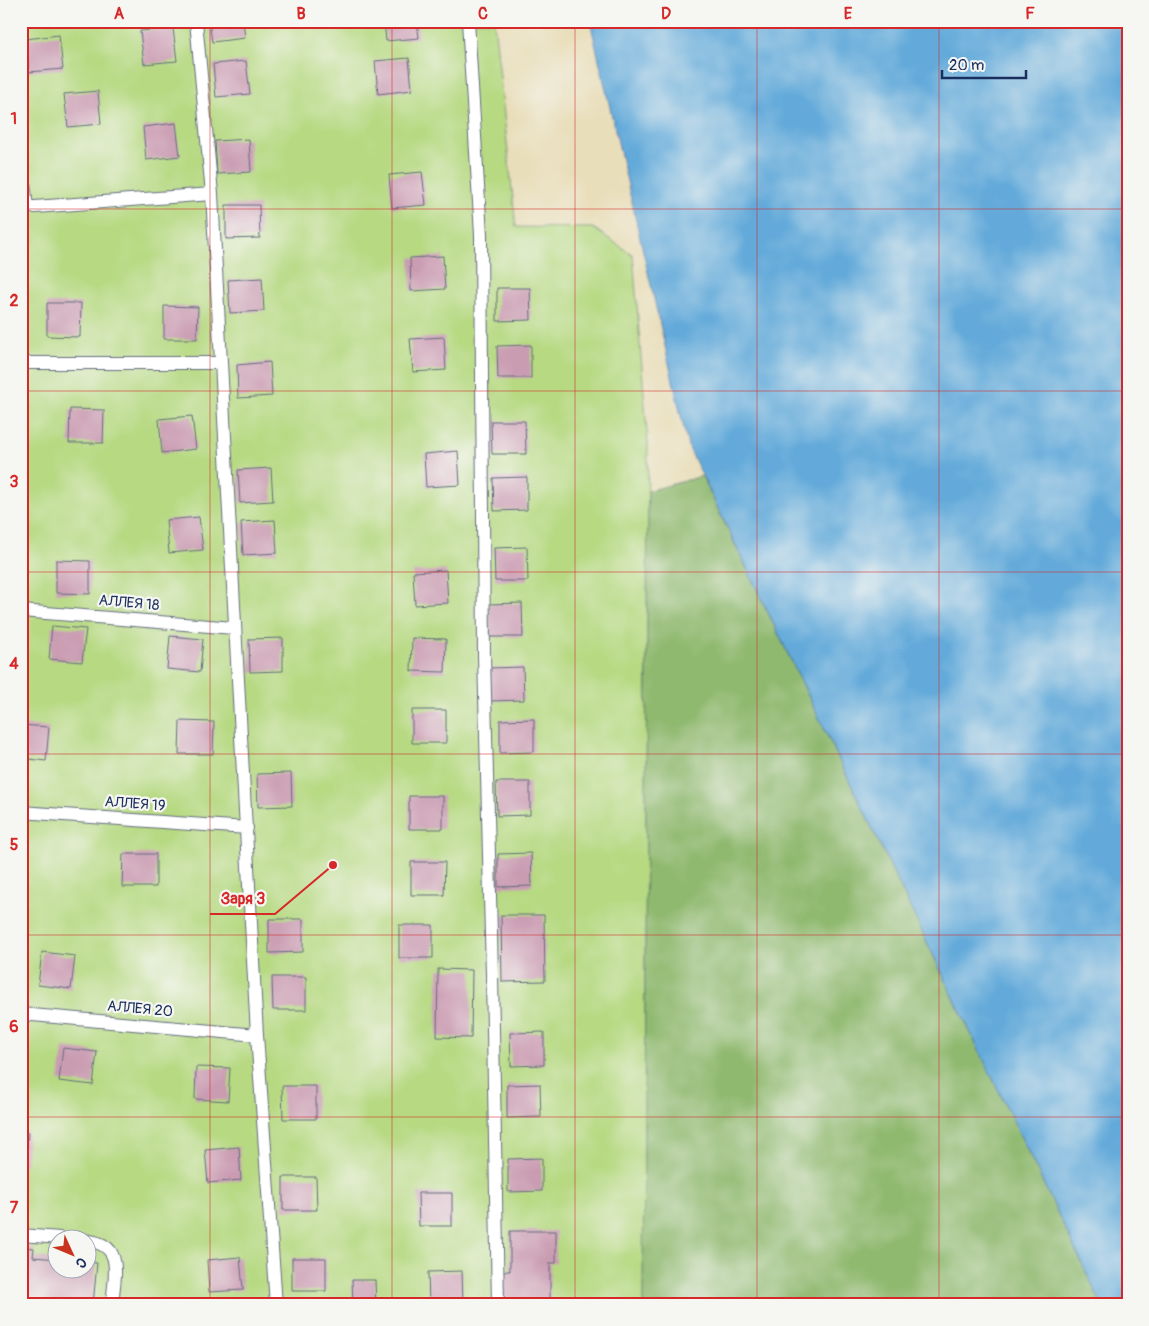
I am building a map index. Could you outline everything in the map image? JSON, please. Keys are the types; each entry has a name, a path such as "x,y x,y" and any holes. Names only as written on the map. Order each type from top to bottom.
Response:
{"lane":[{"path":"196,21 212,194 257,1035 276,1305"},
{"path":"468,21 481,235 484,655 498,1305"},
{"path":"21,158 24,207 212,194"},
{"path":"21,363 221,363"},
{"name":"АЛЛЕЯ 18","path":"21,611 234,628"},
{"name":"АЛЛЕЯ 19","path":"21,812 247,828"},
{"name":"АЛЛЕЯ 20","path":"21,1014 257,1035"},
{"path":"21,1235 48,1237"},
{"path":"98,1242 108,1247 115,1258 112,1305"}],"green space":[{"path":"21,21 494,21 516,227 593,228 633,255 648,444 643,1305 21,1305"},
{"path":"702,476 1102,1305 643,1305 648,491"}],"water":[{"path":"590,21 1128,21 1128,1305 1102,1305 688,446"}],"building":[{"path":"209,21 243,21 245,38 212,42"},
{"path":"384,21 417,21 419,38 386,41"},
{"path":"173,28 177,61 144,64 140,31"},
{"path":"59,35 63,69 29,72 26,39"},
{"path":"409,58 412,90 378,94 375,61"},
{"path":"246,61 250,94 216,97 213,64"},
{"path":"98,91 101,124 68,127 64,94"},
{"path":"176,123 180,156 146,160 143,127"},
{"path":"249,139 251,172 217,174 215,141"},
{"path":"422,172 426,205 392,208 389,175"},
{"path":"226,205 259,205 260,238 226,239"},
{"path":"443,256 445,289 411,291 410,258"},
{"path":"262,278 264,311 230,313 228,280"},
{"path":"497,288 530,288 531,320 497,321"},
{"path":"47,303 81,303 80,337 47,336"},
{"path":"164,306 198,307 197,339 164,339"},
{"path":"444,337 446,370 413,372 410,339"},
{"path":"531,345 531,378 498,378 497,346"},
{"path":"270,362 272,396 238,398 237,365"},
{"path":"70,409 104,410 103,443 69,443"},
{"path":"192,416 196,449 162,453 159,419"},
{"path":"491,421 525,421 526,454 492,454"},
{"path":"458,451 460,485 426,487 424,454"},
{"path":"271,468 273,501 240,503 238,470"},
{"path":"527,477 527,510 494,511 493,478"},
{"path":"199,517 203,550 169,553 166,520"},
{"path":"275,520 277,553 243,555 241,522"},
{"path":"527,547 528,581 495,581 494,548"},
{"path":"56,560 90,561 90,594 56,593"},
{"path":"446,570 448,603 415,605 413,572"},
{"path":"522,603 523,637 489,637 489,604"},
{"path":"52,626 86,629 82,662 49,659"},
{"path":"170,636 203,639 200,672 167,669"},
{"path":"283,638 283,671 250,672 249,639"},
{"path":"412,638 446,639 445,672 411,671"},
{"path":"523,667 524,700 490,701 489,668"},
{"path":"412,710 446,710 446,743 412,743"},
{"path":"534,719 534,752 500,753 500,720"},
{"path":"180,721 214,722 213,754 179,754"},
{"path":"21,725 49,727 46,761 21,758"},
{"path":"291,773 292,806 258,807 257,774"},
{"path":"496,782 530,782 530,815 497,816"},
{"path":"409,796 443,796 443,829 409,829"},
{"path":"531,853 532,886 498,887 498,854"},
{"path":"123,854 156,854 156,887 122,887"},
{"path":"411,862 445,862 444,895 411,895"},
{"path":"501,915 544,915 545,981 502,982"},
{"path":"269,919 303,919 303,952 269,953"},
{"path":"399,925 433,925 433,958 399,958"},
{"path":"42,952 75,956 71,989 38,985"},
{"path":"438,969 472,970 471,1038 437,1037"},
{"path":"272,977 306,977 306,1010 273,1010"},
{"path":"544,1032 544,1065 511,1066 510,1033"},
{"path":"63,1048 97,1052 93,1085 59,1081"},
{"path":"196,1067 230,1068 228,1101 195,1099"},
{"path":"540,1084 541,1117 507,1118 507,1085"},
{"path":"282,1086 316,1086 316,1119 283,1119"},
{"path":"21,1131 28,1132 26,1165 21,1164"},
{"path":"239,1147 241,1180 208,1183 205,1150"},
{"path":"542,1158 542,1191 508,1192 508,1159"},
{"path":"283,1177 316,1177 317,1210 283,1210"},
{"path":"418,1193 452,1193 452,1226 419,1226"},
{"path":"510,1231 556,1231 556,1263 550,1263 550,1305 497,1305 497,1271 510,1271"},
{"path":"21,1247 34,1248 33,1257 48,1258 48,1278 96,1278 93,1305 21,1305"},
{"path":"240,1257 243,1290 209,1292 207,1260"},
{"path":"292,1258 326,1258 326,1291 292,1291"},
{"path":"462,1271 463,1304 429,1305 428,1272"},
{"path":"352,1280 375,1280 376,1305 353,1305"}],"place":[{"name":"Заря 3","path":"333,865"}]}
